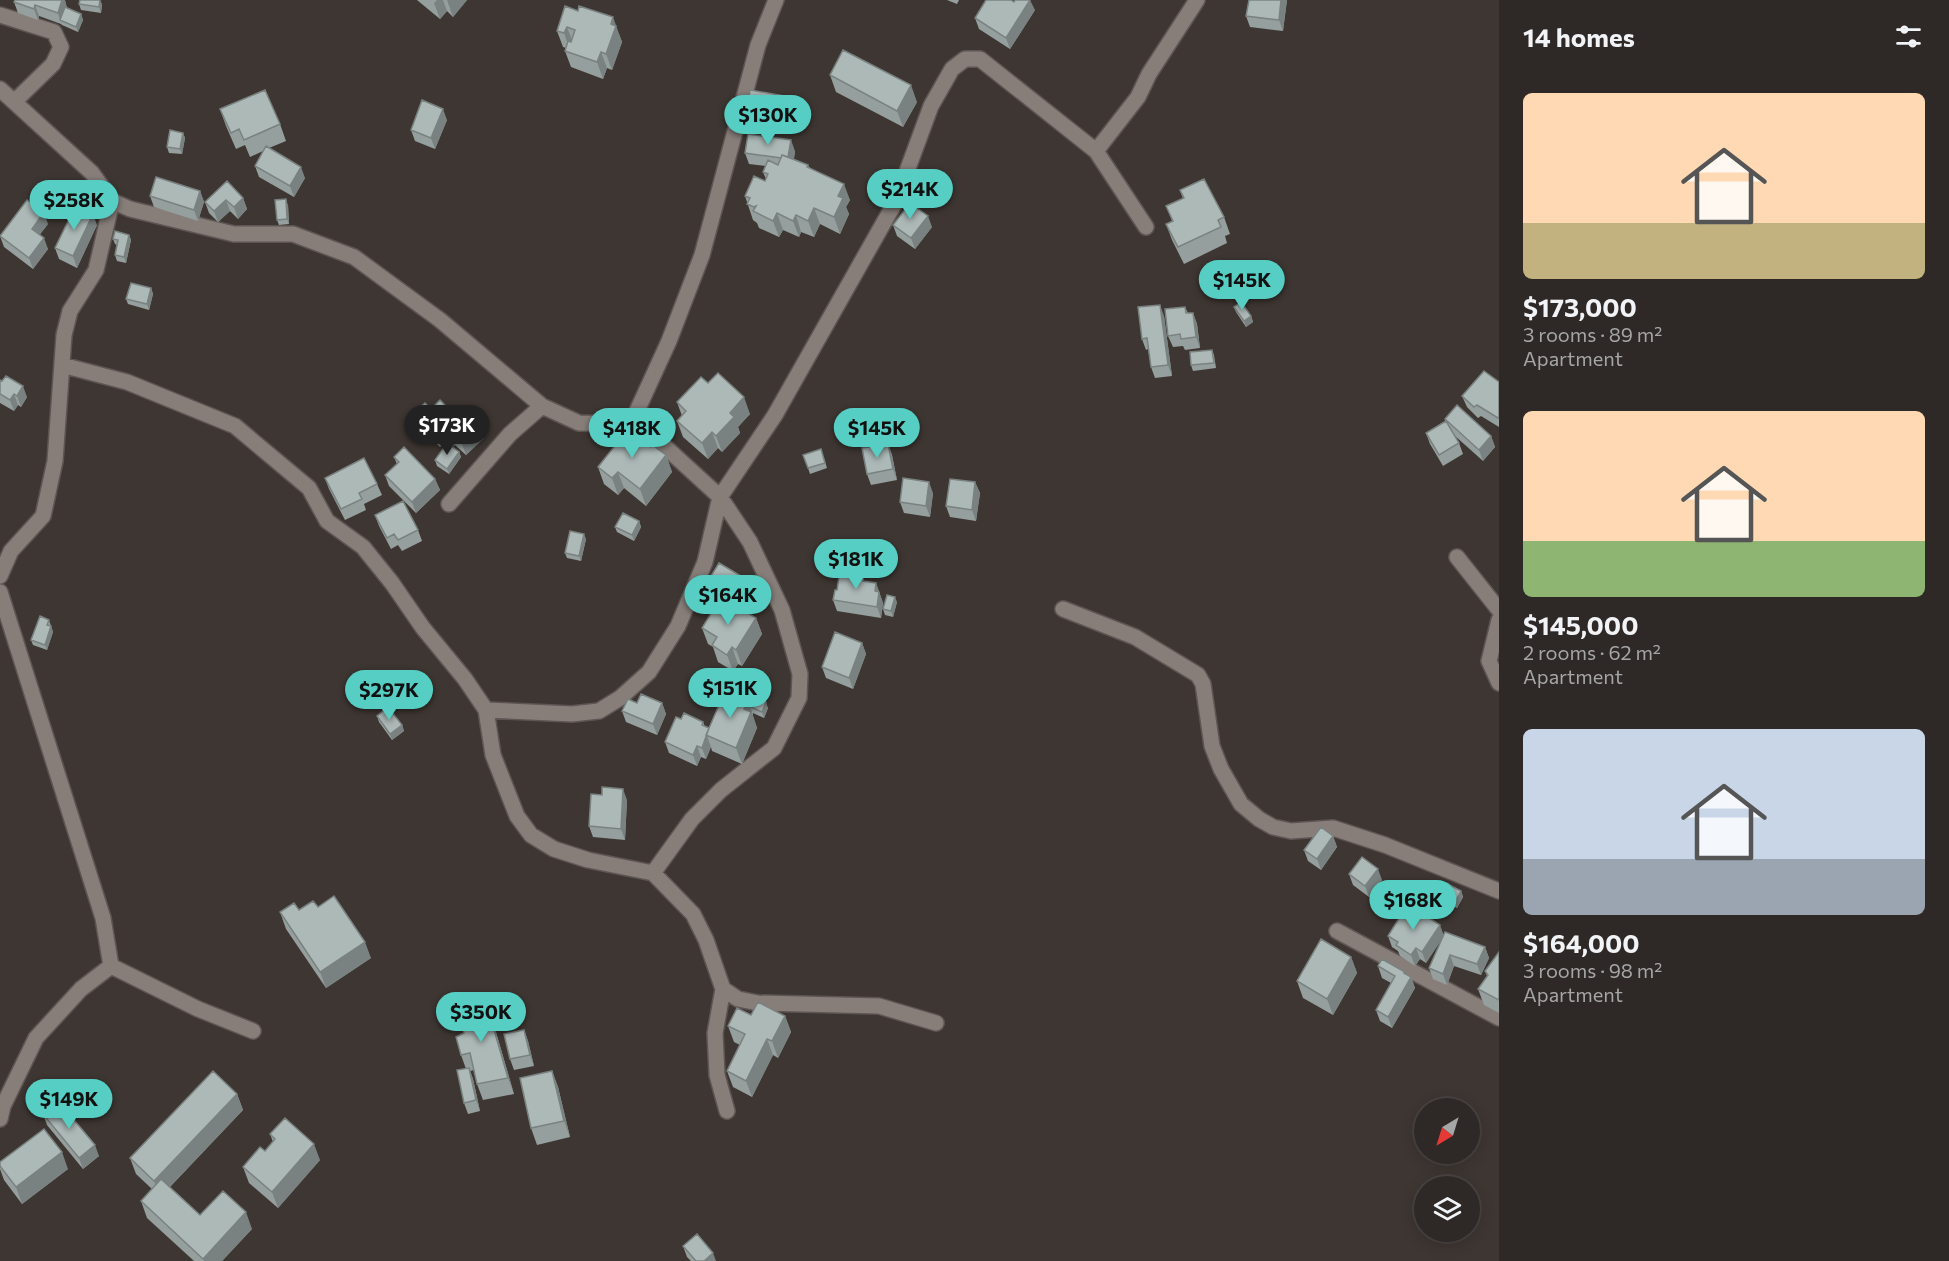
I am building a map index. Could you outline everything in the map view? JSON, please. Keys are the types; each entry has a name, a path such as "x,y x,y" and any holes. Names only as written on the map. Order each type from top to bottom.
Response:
{"street":[{"path":"631,424 669,341 702,255 758,45 776,0"},
{"path":"1096,151 1138,97 1149,74 1197,0"},
{"path":"0,15 54,32 61,47 53,64 14,102"},
{"path":"486,710 572,714 599,711 620,698 649,672 678,626 705,562 720,497 776,415 896,201 931,106 952,69 965,59 980,59 1096,151 1146,227"},
{"path":"0,89 92,173 112,201 130,209 234,234 293,234 354,257 440,320 542,406 579,423 631,424 650,433 720,497 750,542 782,610 800,674 799,698 774,748 721,790 692,819 653,873"},
{"path":"0,576 6,554 44,516 55,461 64,335 70,311 96,270 112,201"},
{"path":"62,365 127,382 235,426 309,488 327,521 363,548 392,583 423,628 465,679 486,710 493,755 517,816 531,835 554,849 588,860 653,873 693,914 706,940 723,989 715,1033 717,1075 727,1112"},
{"path":"449,504 510,434 542,406"},
{"path":"1457,557 1499,610"},
{"path":"0,592 103,918 111,966"},
{"path":"1064,609 1134,637 1198,675 1203,684 1212,746 1221,769 1241,804 1259,819 1273,828 1291,831 1333,828 1385,845 1499,891"},
{"path":"1499,620 1489,662 1499,683"},
{"path":"1337,931 1499,1018"},
{"path":"111,966 198,1009 253,1031"},
{"path":"0,1119 3,1106 36,1038 81,989 111,966"},
{"path":"723,989 738,999 758,1003 879,1006 936,1023"}],"building":[{"path":"15,0 62,0 58,13 35,5 34,9 14,2"},
{"path":"80,0 100,0 99,7 79,4"},
{"path":"986,0 1014,2 1015,0 1030,0 1006,38 975,18"},
{"path":"1249,0 1281,0 1279,20 1246,16"},
{"path":"565,6 578,11 579,6 613,17 611,24 616,26 606,54 601,52 597,62 565,51 575,30 567,27 564,33 557,31"},
{"path":"65,7 81,14 76,27 60,20"},
{"path":"843,50 911,85 897,111 830,75"},
{"path":"265,90 280,124 244,140 239,129 231,133 220,109"},
{"path":"750,90 791,97 788,117 761,113 760,121 746,119"},
{"path":"422,100 443,109 431,138 411,130"},
{"path":"170,130 183,133 180,149 167,147"},
{"path":"748,134 791,140 788,157 745,153"},
{"path":"266,146 301,167 290,186 255,166"},
{"path":"782,155 808,165 807,167 844,184 838,196 843,198 834,217 814,208 808,221 796,215 793,221 777,213 773,221 753,211 756,206 747,204 750,198 745,196 754,176 765,181 768,174 763,172 768,160 778,165"},
{"path":"156,177 200,191 194,210 150,196"},
{"path":"1204,179 1224,217 1218,220 1221,227 1178,247 1166,224 1173,221 1166,206 1184,198 1180,190"},
{"path":"227,181 243,198 234,207 226,200 214,211 205,202"},
{"path":"286,199 287,219 277,220 275,200"},
{"path":"27,200 44,212 32,229 44,238 29,258 0,236"},
{"path":"910,203 928,216 911,238 893,225"},
{"path":"76,205 93,214 73,256 55,248"},
{"path":"115,231 129,235 124,257 115,255 118,240 113,239"},
{"path":"131,283 151,288 147,304 126,299"},
{"path":"1241,302 1251,316 1244,321 1234,307"},
{"path":"1160,305 1168,365 1151,367 1147,338 1142,339 1138,307"},
{"path":"1185,307 1186,313 1193,313 1196,337 1181,339 1180,334 1168,336 1165,309"},
{"path":"1212,350 1214,363 1191,365 1190,352"},
{"path":"1484,371 1499,382 1498,418 1477,405 1474,407 1462,396"},
{"path":"718,373 744,397 730,413 734,417 716,436 712,432 702,443 677,421 686,411 677,402 701,377 708,383"},
{"path":"6,376 23,386 17,396 14,394 10,400 0,394 0,380 2,381"},
{"path":"440,400 461,422 468,415 480,427 462,444 451,433 447,437 440,432 436,436 418,418 422,414 418,409 425,403 431,409"},
{"path":"1457,405 1491,436 1479,450 1445,419"},
{"path":"1446,421 1459,443 1439,455 1426,433"},
{"path":"629,428 645,439 643,442 651,447 652,445 666,455 640,489 618,472 612,478 598,467"},
{"path":"447,443 459,452 447,469 435,460"},
{"path":"888,444 893,469 867,474 862,448"},
{"path":"404,447 435,479 412,502 385,475 399,462 394,457"},
{"path":"821,449 825,463 808,468 803,455"},
{"path":"364,458 377,484 359,493 362,499 341,509 325,478"},
{"path":"903,478 929,482 926,506 900,502"},
{"path":"950,479 975,482 972,510 946,506"},
{"path":"403,501 418,530 398,540 394,534 387,538 375,515"},
{"path":"623,513 639,521 632,535 615,527"},
{"path":"570,531 584,534 579,556 565,553"},
{"path":"719,563 756,585 747,599 739,593 736,599 723,592 727,586 711,576"},
{"path":"840,570 864,574 863,581 876,583 875,591 879,592 877,607 833,600"},
{"path":"887,595 895,597 891,611 883,609"},
{"path":"718,602 726,607 730,602 756,618 736,650 732,647 727,655 712,645 717,637 702,628"},
{"path":"40,616 49,620 47,625 51,626 45,645 31,640"},
{"path":"835,632 862,643 849,678 822,667"},
{"path":"726,689 748,699 744,709 751,712 736,748 706,735"},
{"path":"745,692 766,702 762,712 751,707 748,699 743,697"},
{"path":"641,694 662,703 653,724 622,711 628,699 637,703"},
{"path":"388,707 402,725 390,734 377,716"},
{"path":"684,713 703,722 702,725 709,728 702,748 697,746 693,755 665,742 676,717 681,719"},
{"path":"602,787 623,789 621,829 589,826 591,794 602,795"},
{"path":"1321,827 1333,836 1317,859 1304,850"},
{"path":"1362,857 1378,869 1365,886 1349,874"},
{"path":"1446,883 1461,891 1455,902 1441,895"},
{"path":"334,896 365,942 320,972 280,912 294,903 299,910 313,901 318,907"},
{"path":"1406,907 1416,913 1417,910 1440,925 1422,952 1416,948 1411,955 1396,945 1398,942 1388,936"},
{"path":"1445,932 1485,947 1477,964 1450,955 1443,974 1429,968"},
{"path":"1321,939 1351,957 1327,999 1297,981"},
{"path":"1499,952 1499,1000 1478,989 1488,975 1485,971"},
{"path":"1382,959 1411,977 1388,1017 1376,1010 1395,976 1378,966"},
{"path":"485,999 508,1078 477,1084 470,1053 461,1055 456,1037 464,1033 458,1008"},
{"path":"758,1002 785,1016 772,1041 767,1039 746,1081 727,1071 745,1034 728,1026 737,1008 751,1015"},
{"path":"524,1030 530,1055 510,1059 504,1034"},
{"path":"469,1068 476,1100 464,1103 457,1070"},
{"path":"213,1071 237,1094 154,1181 130,1158"},
{"path":"552,1071 564,1121 531,1128 520,1078"},
{"path":"59,1102 95,1145 79,1158 43,1114"},
{"path":"285,1118 314,1144 272,1192 243,1167 260,1147 265,1151 275,1139 270,1134"},
{"path":"44,1129 62,1152 16,1187 0,1166 0,1162"},
{"path":"161,1179 200,1215 223,1191 246,1212 203,1259 141,1201"},
{"path":"697,1234 713,1253 704,1261 696,1261 683,1246"}]}
